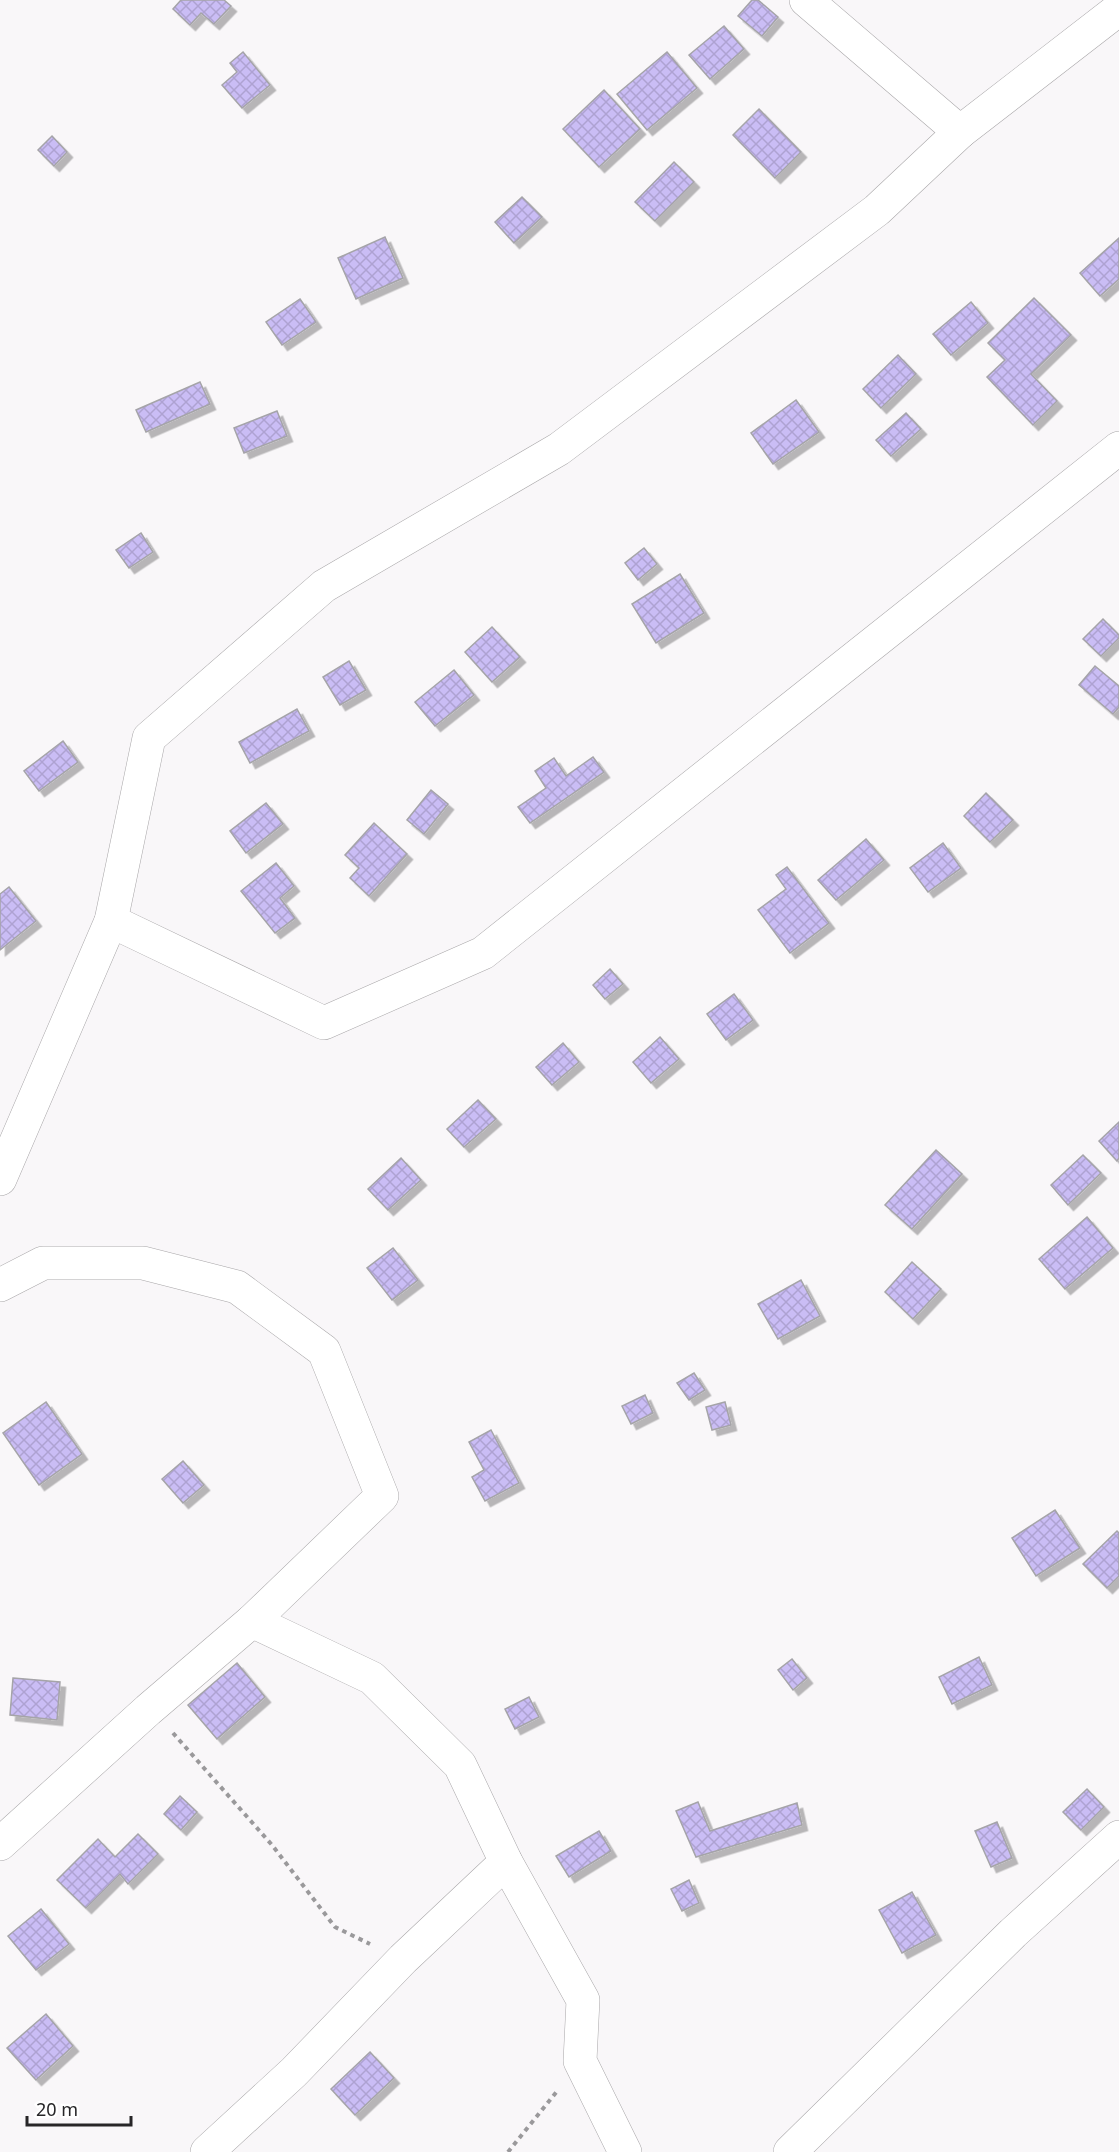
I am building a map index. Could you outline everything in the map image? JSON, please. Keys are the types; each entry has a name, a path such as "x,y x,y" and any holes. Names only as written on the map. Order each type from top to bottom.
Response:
{"street":[{"path":"806,0 960,132"},
{"path":"0,1179 111,921 149,738 324,586 559,449 877,210 960,132 1117,14"},
{"path":"111,921 324,1023 483,953 1119,448"},
{"path":"0,1285 43,1263 143,1263 237,1287 324,1351 382,1496 252,1621 148,1710 0,1844"},
{"path":"252,1621 372,1678 460,1765 506,1862 583,2000 580,2061 625,2152"},
{"path":"790,2152 1013,1933 1119,1837"},
{"path":"207,2152 294,2072 403,1959 506,1862"}],"path":[{"path":"148,1710 178,1738 272,1845 335,1927 403,1959"},
{"path":"508,2152 523,2136 580,2061"}],"building":[{"path":"181,0 224,0 231,6 214,24 201,13 190,25 173,9"},
{"path":"752,0 758,0 778,17 762,36 738,16"},
{"path":"724,26 744,49 710,79 689,55"},
{"path":"243,52 270,85 242,108 222,85 237,72 230,63"},
{"path":"667,52 697,88 647,130 617,94"},
{"path":"604,90 640,129 599,167 563,129"},
{"path":"759,109 801,152 775,178 733,135"},
{"path":"52,136 67,152 54,166 38,150"},
{"path":"674,162 694,182 655,221 635,202"},
{"path":"522,197 542,217 514,243 495,222"},
{"path":"385,237 403,278 356,299 338,258"},
{"path":"1119,238 1119,279 1100,296 1080,273"},
{"path":"1034,298 1071,335 1031,374 1057,401 1033,425 987,377 1005,360 988,343"},
{"path":"300,299 316,322 282,345 266,322"},
{"path":"971,302 988,323 951,355 933,334"},
{"path":"898,355 916,374 881,408 863,389"},
{"path":"200,382 210,404 146,432 136,410"},
{"path":"796,400 819,432 773,464 751,433"},
{"path":"277,411 287,436 244,453 234,428"},
{"path":"906,413 921,429 891,456 876,440"},
{"path":"141,533 153,552 129,568 116,550"},
{"path":"644,548 657,564 638,580 625,563"},
{"path":"680,574 704,613 656,643 632,604"},
{"path":"1103,619 1119,635 1119,638 1101,656 1083,639"},
{"path":"492,627 520,657 492,682 465,652"},
{"path":"349,661 366,690 340,705 323,677"},
{"path":"1095,666 1119,686 1119,707 1113,714 1079,685"},
{"path":"454,670 474,695 435,726 415,702"},
{"path":"297,709 309,731 250,763 239,742"},
{"path":"63,741 78,762 39,791 24,771"},
{"path":"593,757 604,772 530,823 518,807 546,788 535,771 554,758 566,776"},
{"path":"431,790 448,804 424,834 407,820"},
{"path":"986,793 1013,820 990,842 964,816"},
{"path":"266,803 283,824 246,853 230,831"},
{"path":"374,823 407,854 369,896 350,878 359,868 345,855"},
{"path":"866,839 884,860 836,900 818,880"},
{"path":"943,843 961,868 928,892 910,868"},
{"path":"276,863 294,886 280,898 295,918 275,933 241,891"},
{"path":"787,867 829,923 790,953 758,910 786,889 776,875"},
{"path":"9,887 36,921 0,950 0,894"},
{"path":"610,969 623,984 605,999 593,985"},
{"path":"734,994 753,1020 726,1040 707,1014"},
{"path":"660,1037 679,1059 651,1083 633,1062"},
{"path":"563,1043 579,1062 552,1085 536,1067"},
{"path":"478,1100 496,1119 464,1147 447,1129"},
{"path":"1119,1122 1119,1158 1117,1161 1099,1141"},
{"path":"936,1150 962,1174 912,1229 885,1205"},
{"path":"1083,1155 1101,1173 1068,1205 1051,1185"},
{"path":"401,1158 421,1180 388,1210 368,1189"},
{"path":"1087,1217 1113,1248 1065,1289 1039,1259"},
{"path":"393,1248 418,1280 392,1300 367,1268"},
{"path":"912,1262 941,1289 913,1319 885,1292"},
{"path":"801,1280 820,1316 778,1339 758,1304"},
{"path":"694,1373 705,1390 689,1400 677,1383"},
{"path":"645,1395 653,1413 631,1424 622,1406"},
{"path":"46,1402 82,1454 39,1485 3,1433"},
{"path":"725,1402 731,1425 712,1430 706,1407"},
{"path":"491,1430 519,1483 485,1501 472,1477 484,1470 469,1442"},
{"path":"183,1461 204,1485 183,1503 162,1479"},
{"path":"1055,1510 1080,1548 1036,1576 1012,1538"},
{"path":"1117,1531 1119,1533 1119,1576 1107,1588 1083,1564"},
{"path":"979,1657 992,1685 952,1704 939,1677"},
{"path":"792,1659 807,1678 793,1690 778,1670"},
{"path":"237,1663 265,1697 217,1739 188,1705"},
{"path":"13,1678 60,1682 57,1720 10,1715"},
{"path":"529,1697 539,1717 515,1729 505,1709"},
{"path":"1087,1789 1104,1807 1081,1830 1063,1812"},
{"path":"180,1796 197,1812 181,1830 164,1814"},
{"path":"698,1802 710,1831 797,1803 802,1825 696,1857 676,1811"},
{"path":"997,1822 1012,1858 991,1867 975,1831"},
{"path":"599,1831 611,1851 569,1877 556,1856"},
{"path":"138,1834 158,1854 128,1884 120,1874 86,1908 57,1880 98,1839 115,1857"},
{"path":"689,1880 699,1903 682,1911 671,1889"},
{"path":"912,1892 936,1935 902,1953 879,1910"},
{"path":"41,1909 69,1944 36,1970 8,1936"},
{"path":"46,2014 73,2046 36,2080 7,2048"},
{"path":"370,2052 394,2078 355,2115 331,2089"}]}
